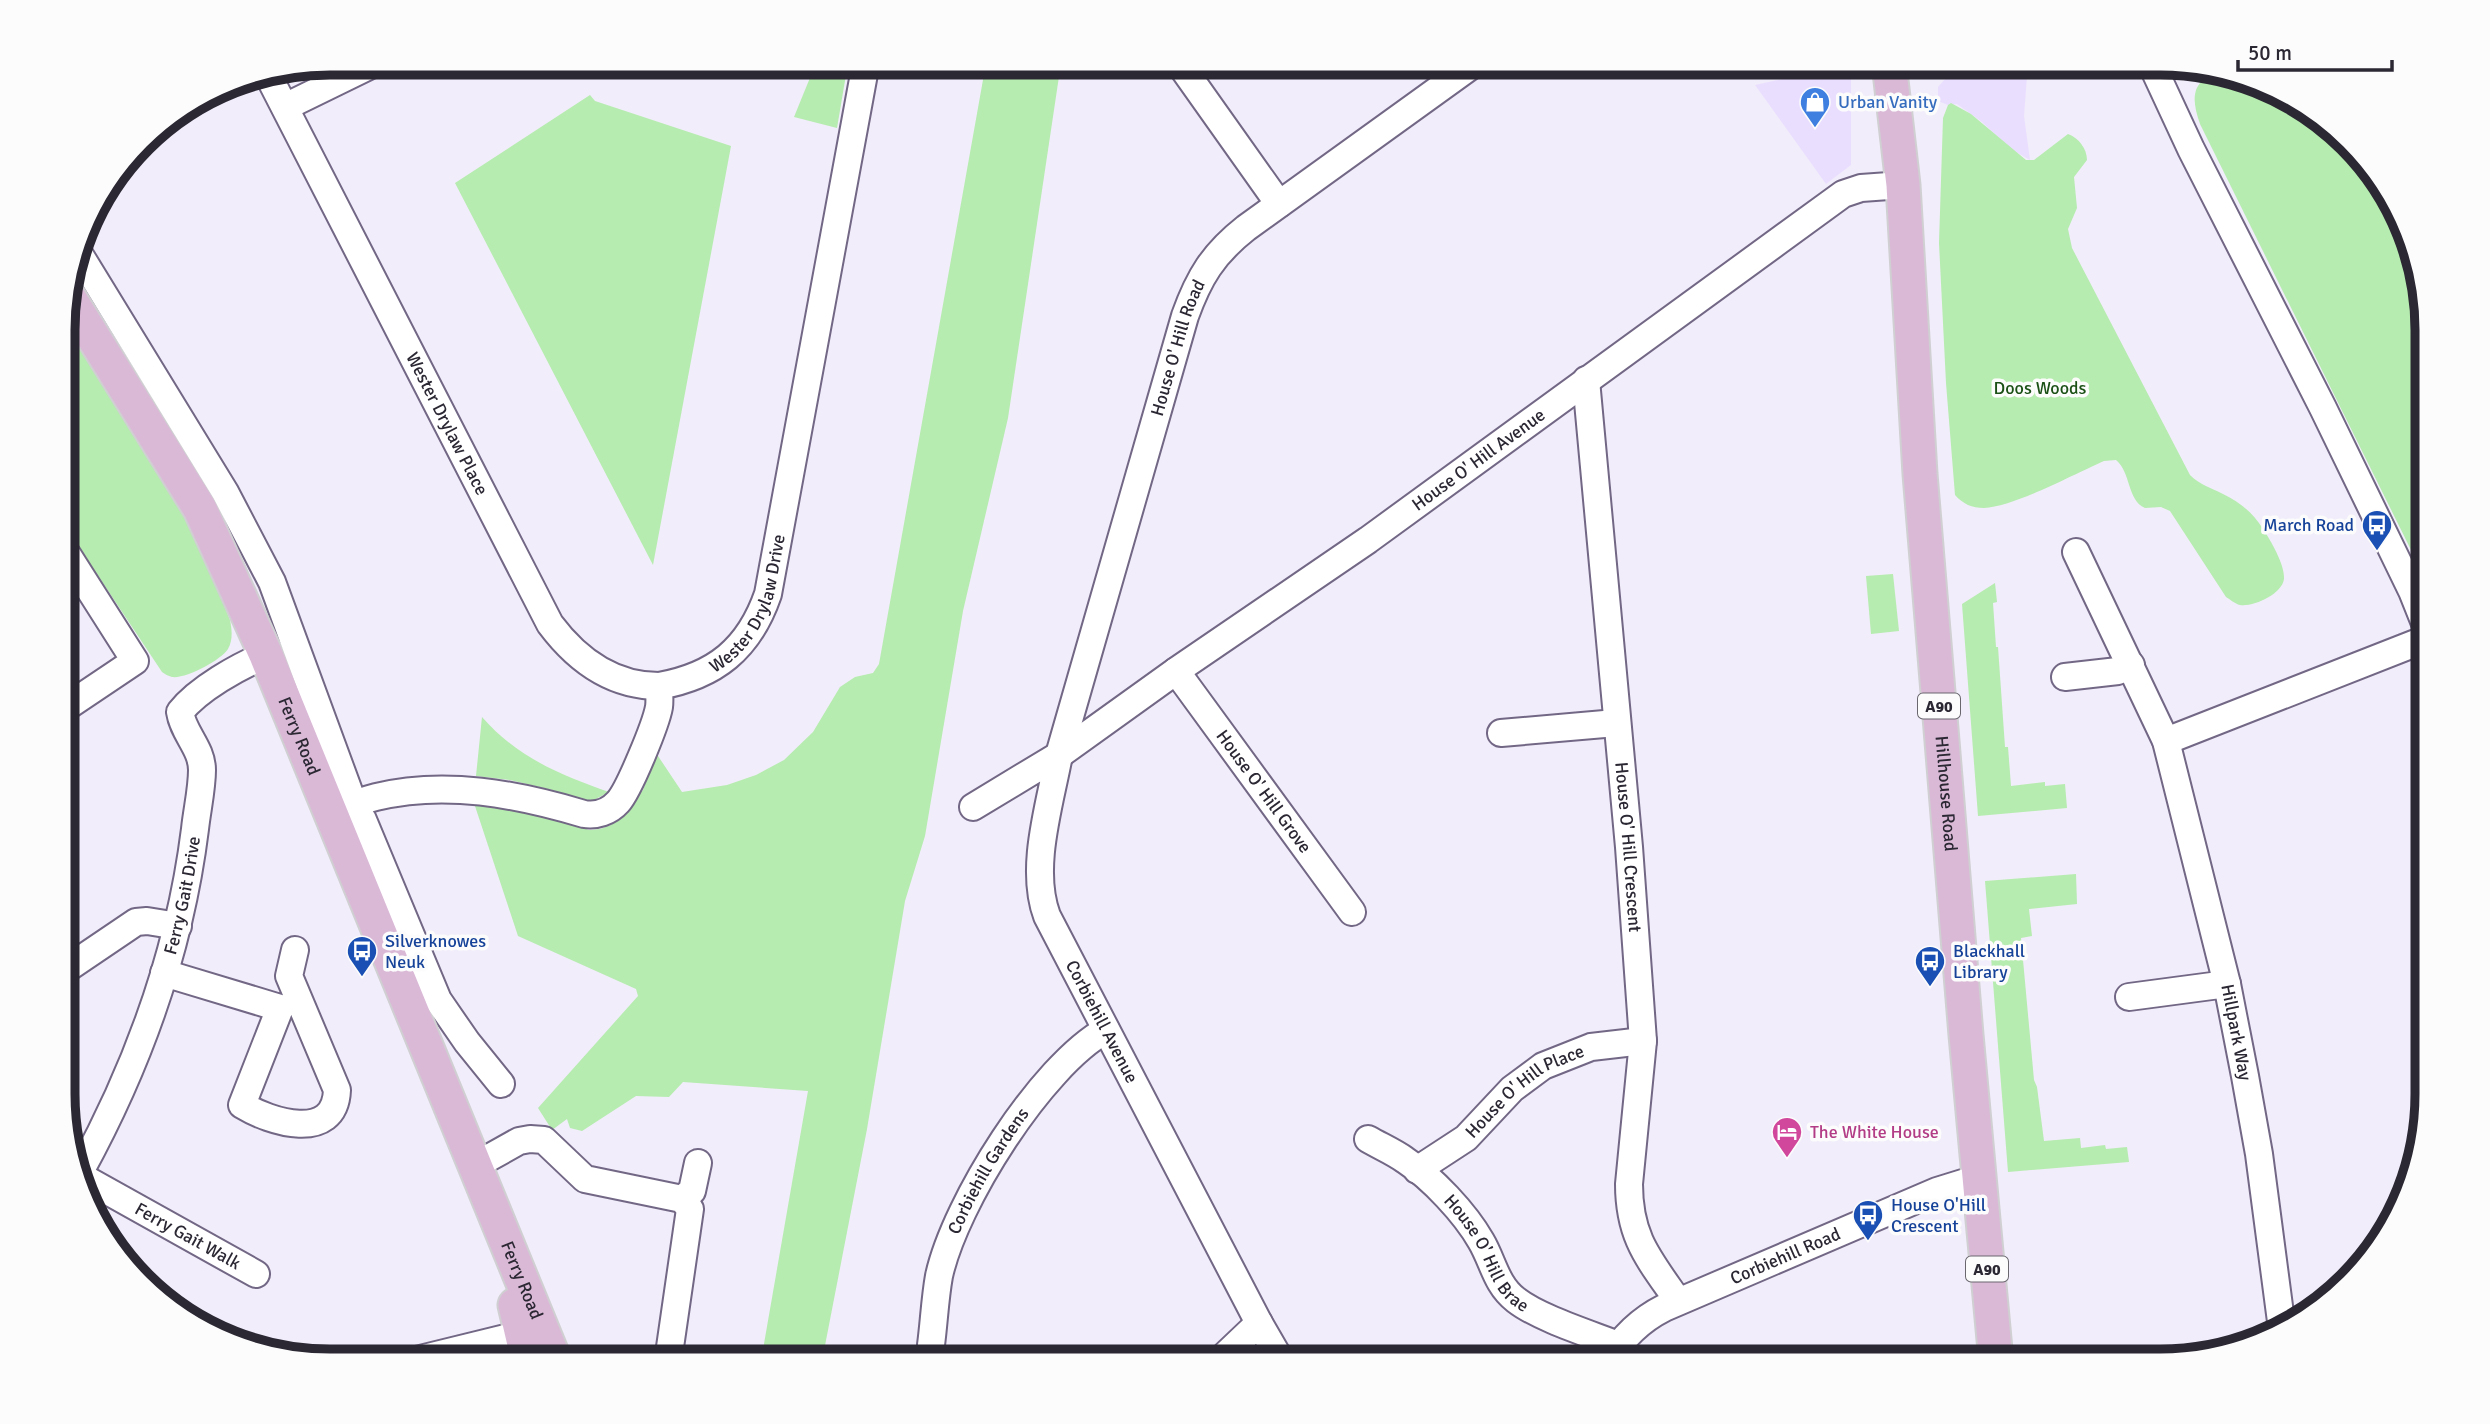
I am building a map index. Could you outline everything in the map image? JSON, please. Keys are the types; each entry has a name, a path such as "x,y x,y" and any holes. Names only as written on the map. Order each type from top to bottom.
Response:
{"main road":[{"path":"1880,75 1903,185"},
{"name":"Hillhouse Road","path":"1891,75 1903,185 1920,474 1995,1349"},
{"path":"1894,100 1898,75"},
{"name":"Hillhouse Road","path":"1903,185 1907,75"},
{"name":"Ferry Road","path":"76,309 201,509 266,655 342,809 489,1201 530,1340"}],"street":[{"path":"285,107 350,75"},
{"name":"Wester Drylaw Drive","path":"659,685 695,677 727,658 757,623 768,594 864,75"},
{"path":"1188,75 1279,204"},
{"name":"House O' Hill Road","path":"1059,755 1194,291 1214,256 1228,242 1450,75"},
{"path":"2157,75 2191,149 2323,408 2415,580"},
{"name":"Wester Drylaw Place","path":"272,82 550,624 575,653 602,672 634,684 659,685"},
{"name":"House O' Hill Avenue","path":"1059,755 1176,671 1368,540 1843,194 1857,189 1903,185"},
{"name":"Ferry Road","path":"84,263 225,492 272,582 342,809 363,820 438,1000 501,1084"},
{"name":"House O' Hill Crescent","path":"1586,380 1629,847 1643,1041 1629,1184 1630,1214 1639,1243 1678,1301"},
{"name":"Hillpark Way","path":"2076,552 2166,741 2227,984 2259,1154 2281,1318"},
{"path":"75,567 135,662 75,701"},
{"path":"2166,741 2415,643"},
{"name":"Ferry Gait Drive","path":"85,1162 142,1040 178,926 189,875 202,771 200,753 181,723 180,712 189,700 249,662 266,655"},
{"path":"2065,677 2118,671 2131,665"},
{"name":"House O' Hill Grove","path":"1176,671 1352,912"},
{"path":"342,809 374,797 431,789 509,795 584,814 603,813 619,802 631,777 656,719 659,685"},
{"path":"1501,733 1616,723"},
{"path":"973,807 1059,755"},
{"name":"Corbiehill Avenue","path":"1059,755 1044,835 1039,884 1041,901 1274,1349"},
{"path":"75,963 136,922 178,926"},
{"path":"292,963 337,1090 336,1104 330,1114 321,1120 279,1122 242,1105 280,1008 292,963"},
{"path":"164,973 280,1008"},
{"path":"2128,996 2227,984"},
{"name":"Corbiehill Gardens","path":"931,1345 940,1275 956,1225 976,1184 1049,1080 1073,1055 1106,1030"},
{"name":"House O' Hill Place","path":"1417,1170 1466,1138 1512,1089 1542,1066 1591,1047 1643,1041"},
{"name":"House O' Hill Brae","path":"1368,1139 1406,1160 1467,1221 1482,1243 1493,1271 1516,1300 1606,1349"},
{"path":"475,1165 519,1141 544,1140 585,1179 682,1199 690,1209 670,1349"},
{"path":"682,1199 692,1191 698,1163"},
{"name":"Corbiehill Road","path":"1616,1349 1640,1322 1678,1301 1937,1191 1979,1178"},
{"name":"Ferry Gait Walk","path":"91,1182 256,1274"},
{"path":"1232,1349 1259,1323"},
{"path":"486,1349 530,1340"}],"shaded area":[{"path":"1801,75 1851,75 1851,165 1826,184 1755,85"},
{"path":"1949,75 2027,75 2024,116 2030,160 2011,149 1982,122 1957,104 1948,105 1938,101 1938,87"}],"green space":[{"path":"811,75 846,75 837,128 794,117"},
{"path":"984,75 1059,75 1008,418 963,611 925,836 905,901 867,1129 824,1349 763,1349 808,1091 683,1082 669,1097 636,1096 582,1131 570,1128 567,1119 552,1130 538,1108 638,996 636,989 518,936 474,803 563,820 589,830 600,829 611,825 643,790 656,753 682,792 727,785 756,775 784,760 813,732 840,687 855,677 873,673 879,664"},
{"path":"2204,79 2242,89 2302,118 2328,138 2352,162 2372,188 2395,232 2410,280 2414,313 2415,558 2200,124 2195,97"},
{"path":"590,95 595,101 731,146 653,565 455,183"},
{"name":"Doos Woods","path":"1951,103 1971,114 2026,160 2034,160 2068,134 2082,144 2087,160 2074,177 2077,208 2068,229 2072,248 2190,475 2246,508 2270,540 2284,573 2282,585 2273,594 2260,602 2246,605 2226,597 2170,511 2161,507 2145,508 2139,504 2121,465 2116,460 2104,461 2027,496 1997,506 1972,506 1955,495 1939,243 1943,118"},
{"path":"75,340 192,527 230,620 232,635 228,649 211,663 178,677 162,672 75,541"},
{"path":"1893,574 1899,631 1871,634 1866,576"},
{"path":"1995,583 1997,602 1993,603 1996,647 2011,786 2045,782 2045,786 2065,784 2067,808 1978,816 1962,604"},
{"path":"482,717 510,743 540,763 609,792 592,801 582,800 510,780 476,776"},
{"path":"2076,874 2077,904 2029,909 2032,936 2021,938 2034,1080 2044,1141 2080,1138 2081,1148 2105,1145 2106,1149 2127,1147 2129,1162 2008,1172 1985,881"}],"place":[{"name":"Urban Vanity","path":"1815,129"},
{"name":"March Road","path":"2377,552"},
{"name":"Silverknowes Neuk","path":"362,978"},
{"name":"Blackhall Library","path":"1930,988"},
{"name":"The White House","path":"1787,1159"},
{"name":"House O'Hill Crescent","path":"1868,1242"}]}
